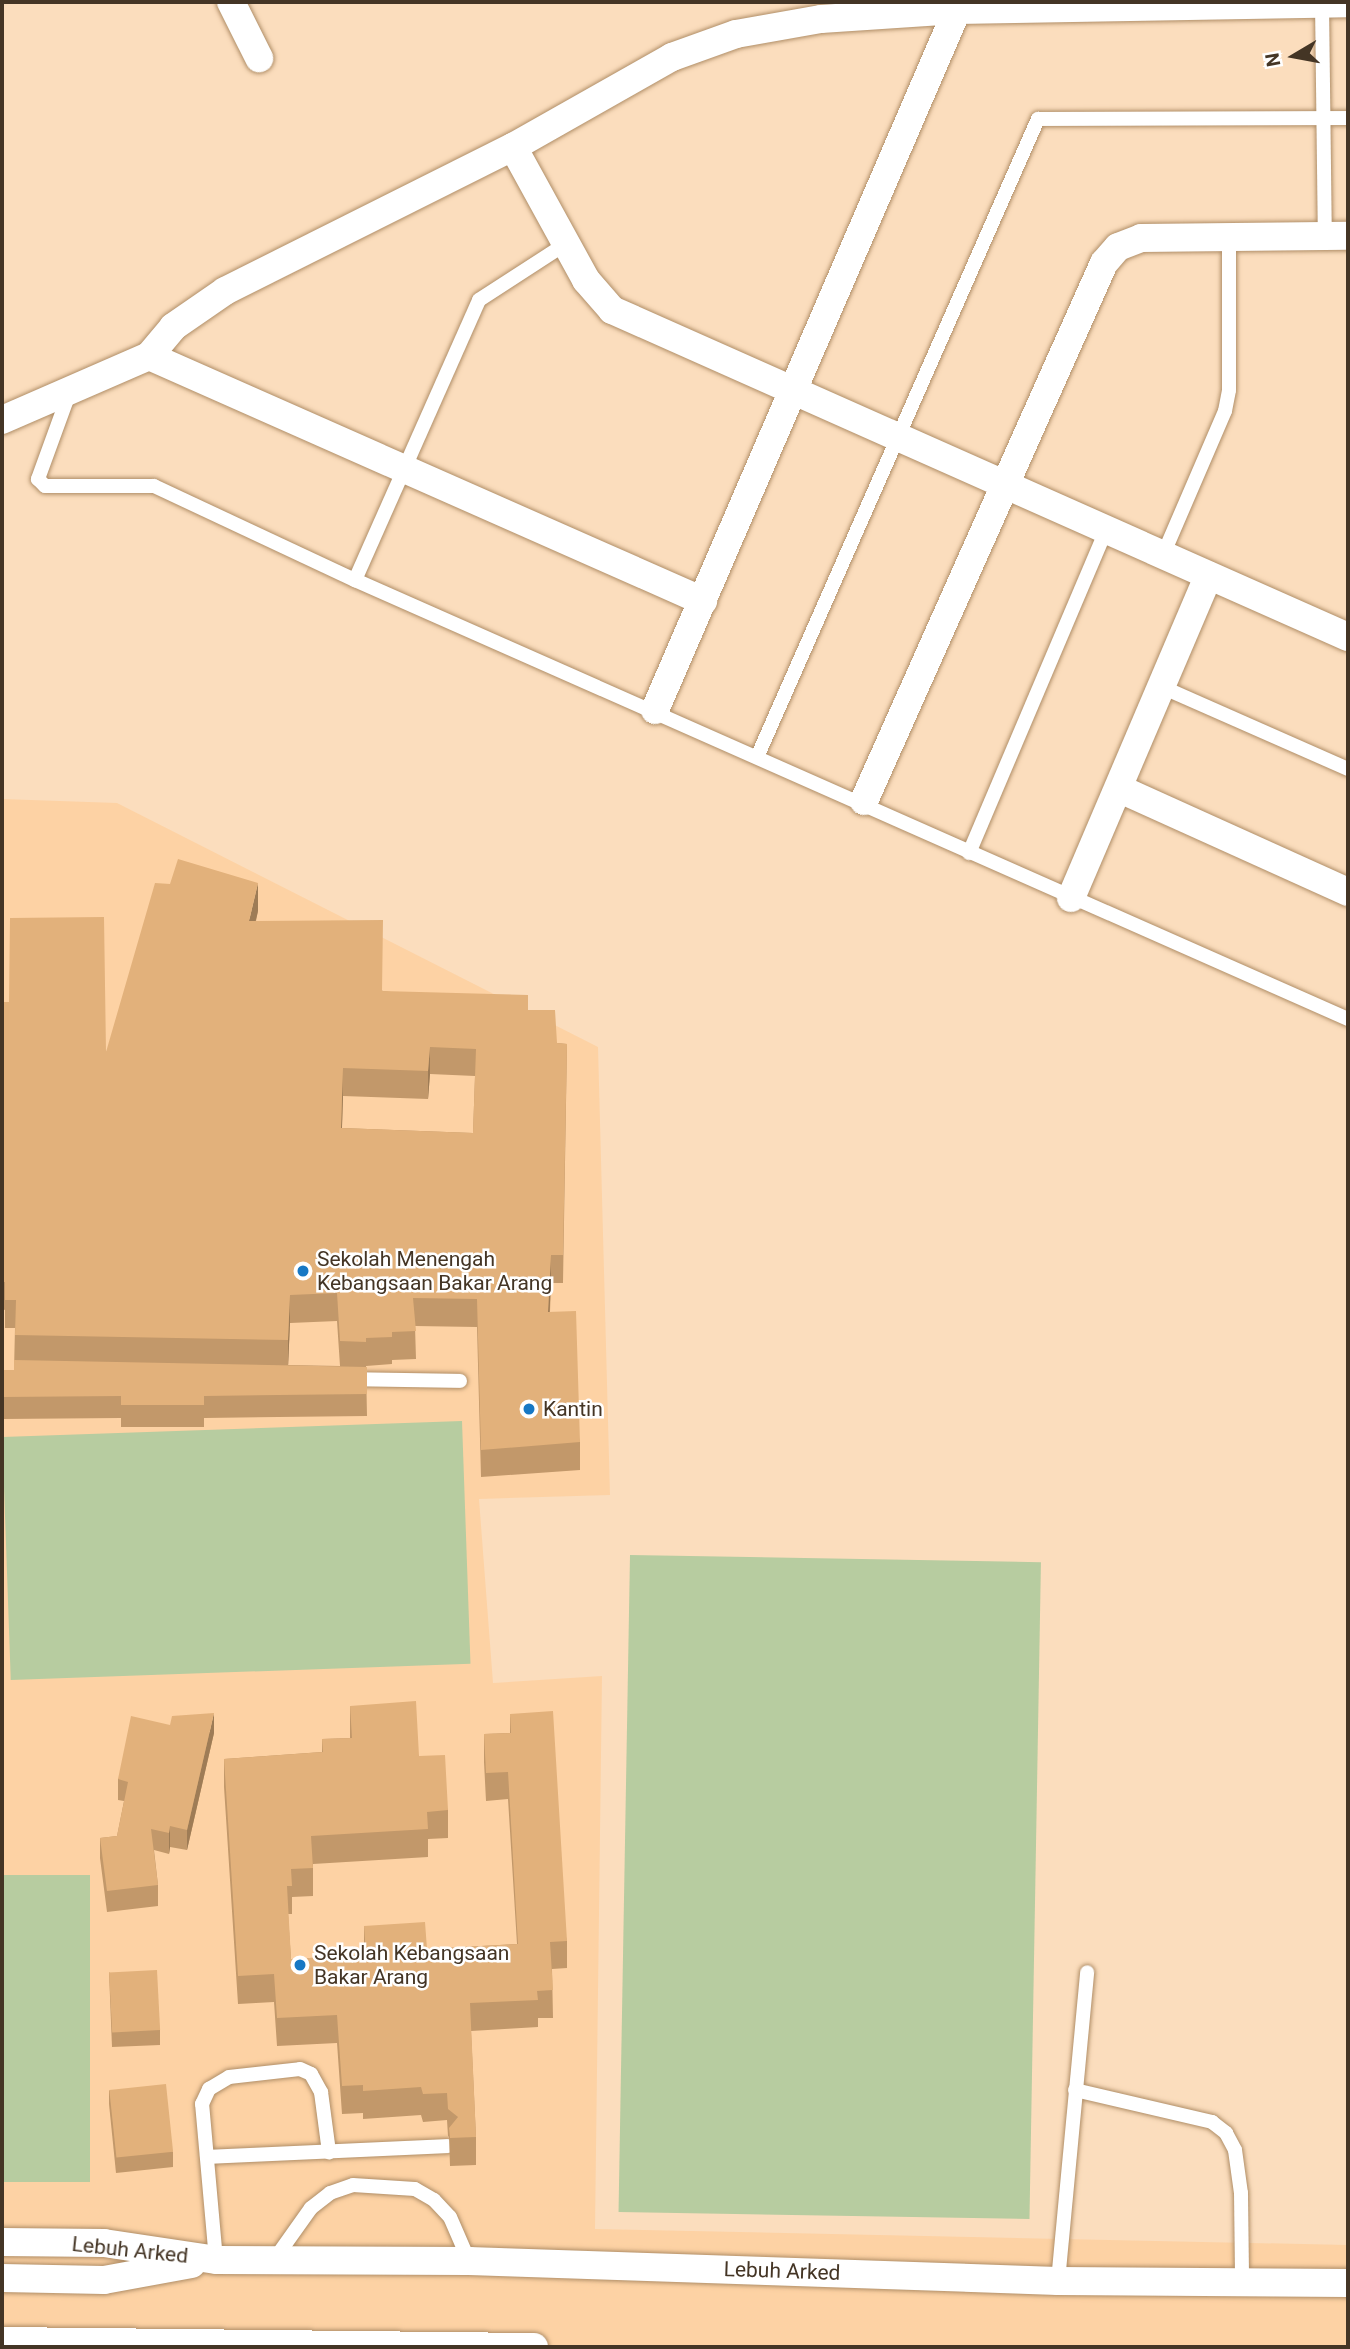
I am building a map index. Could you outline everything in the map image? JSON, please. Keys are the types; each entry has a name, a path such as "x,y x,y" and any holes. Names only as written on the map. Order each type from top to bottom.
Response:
{"street":[{"path":"231,2 260,58"},
{"path":"2,419 149,356 173,327 225,291 513,148 672,57 736,34 821,19 957,10 1335,3"},
{"path":"655,710 957,10"},
{"path":"513,148 597,297 612,310 900,435 1106,531 1348,638"},
{"path":"864,801 1104,263 1118,247 1141,239 1229,234 1337,235"},
{"path":"149,356 703,601"},
{"path":"1071,898 1120,789 1208,577"},
{"path":"1120,789 1348,892"},
{"name":"Lebuh Arked","path":"2,2242 104,2243 216,2260 469,2261 1058,2281 1242,2280 1348,2283"},
{"name":"Lebuh Arked","path":"2,2278 104,2280 216,2260"},
{"path":"2,2341 534,2347"}],"lane":[{"path":"1335,3 1324,119 1337,235"},
{"path":"758,755 1038,119 1348,118"},
{"path":"1163,555 1225,411 1229,390 1229,234"},
{"path":"355,580 407,471 479,300 567,243"},
{"path":"70,390 37,479 45,486 154,486 355,580 864,801 969,853 1348,1019"},
{"path":"969,853 1106,531"},
{"path":"1162,687 1348,769"},
{"path":"335,1378 460,1381"},
{"path":"1058,2281 1087,1972"},
{"path":"216,2260 202,2104 209,2090 229,2077 300,2069 311,2074 321,2092 328,2152"},
{"path":"1075,2090 1212,2122 1226,2133 1235,2150 1241,2193 1242,2280"},
{"path":"207,2157 447,2146"},
{"path":"274,2260 311,2208 330,2193 353,2185 415,2189 434,2200 450,2217 469,2261"}],"shaded area":[{"path":"2,799 117,803 598,1047 610,1495 479,1499 493,1683 602,1676 595,2229 1348,2245 1348,2347 2,2347"}],"green space":[{"path":"462,1421 470,1664 11,1680 2,1437"},
{"path":"630,1555 1041,1562 1029,2219 619,2212"},
{"path":"2,1875 90,1875 90,2182 2,2182"}],"building":[{"path":"178,859 258,883 249,921 383,920 382,991 528,995 528,1010 555,1010 557,1043 567,1044 563,1255 551,1255 548,1312 576,1311 580,1442 481,1450 477,1299 413,1298 416,1331 392,1332 392,1337 366,1338 366,1342 340,1341 337,1293 290,1295 288,1340 15,1335 16,1300 5,1300 5,1282 2,1282 2,1002 9,1002 10,918 104,917 106,1052 155,883 170,884","holes":["430,1047 476,1049 473,1133 341,1128 343,1068 428,1071"]},
{"path":"14,1360 367,1367 367,1394 204,1396 204,1405 121,1405 121,1396 2,1397 2,1370 14,1370"},
{"path":"416,1701 419,1756 445,1755 448,1810 427,1812 428,1829 311,1836 313,1868 291,1869 292,1886 287,1886 291,1959 366,1955 364,1926 425,1922 427,1949 518,1944 508,1772 486,1773 484,1734 511,1733 510,1714 553,1711 567,1941 550,1942 553,1990 537,1991 538,2000 470,2003 476,2137 450,2138 449,2128 458,2117 448,2109 447,2093 423,2094 421,2087 363,2091 363,2085 342,2086 337,2015 277,2018 274,1974 238,1976 224,1759 323,1752 322,1739 352,1738 350,1706"},
{"path":"214,1713 187,1830 170,1826 169,1833 151,1829 158,1885 107,1891 100,1838 117,1836 128,1782 118,1779 131,1716 170,1725 172,1716"},
{"path":"157,1970 160,2030 112,2032 109,1973"},
{"path":"166,2084 173,2152 116,2158 109,2090"}],"place":[{"name":"Sekolah Menengah Kebangsaan Bakar Arang","path":"303,1271"},
{"name":"Kantin","path":"529,1409"},
{"name":"Sekolah Kebangsaan Bakar Arang","path":"300,1965"}]}
